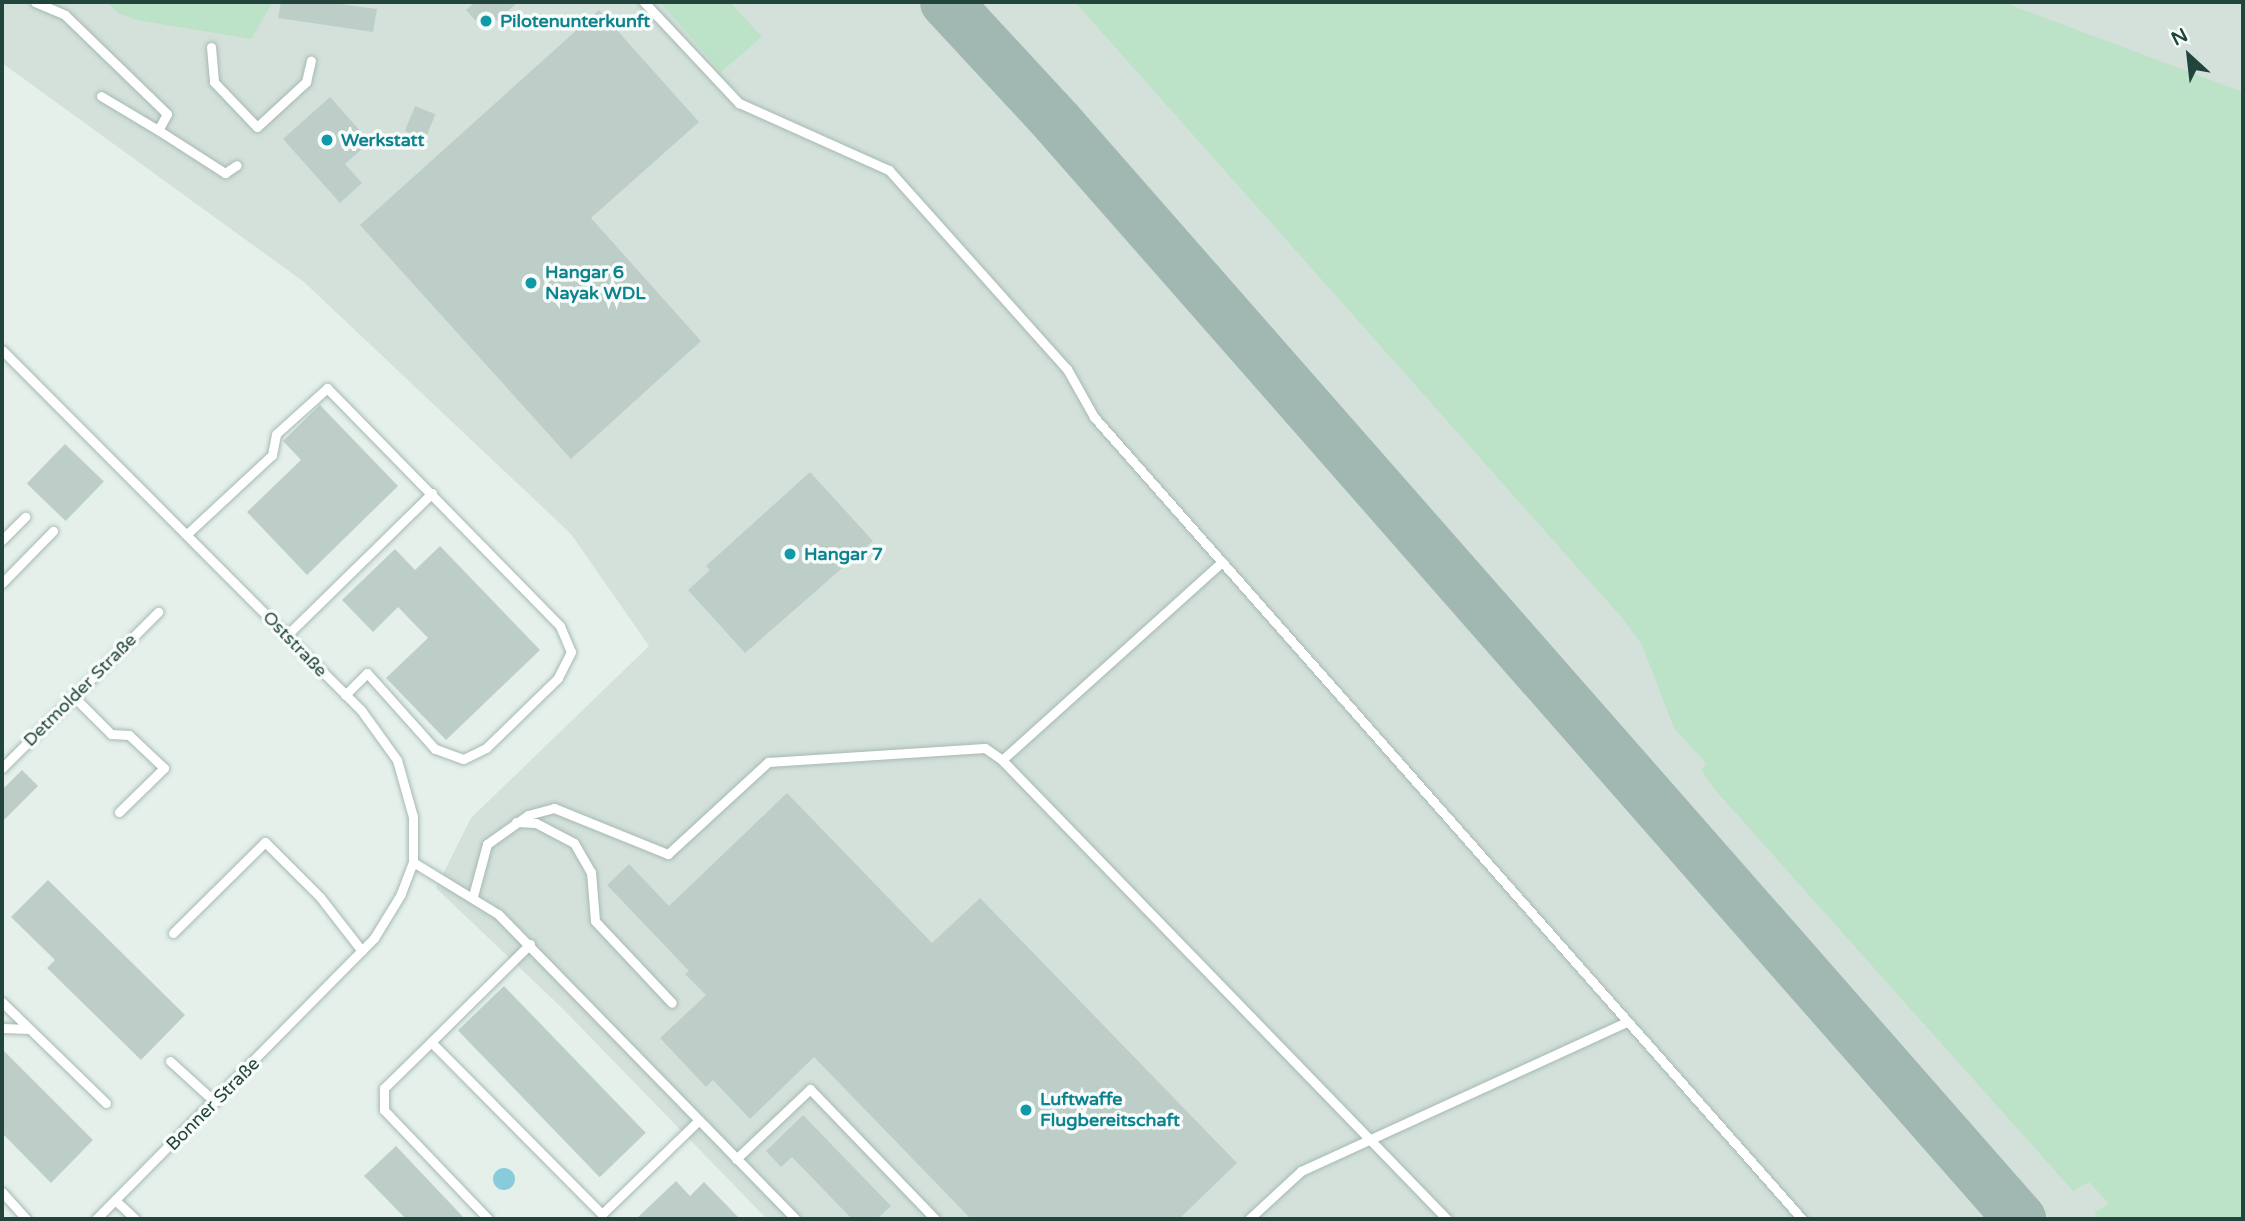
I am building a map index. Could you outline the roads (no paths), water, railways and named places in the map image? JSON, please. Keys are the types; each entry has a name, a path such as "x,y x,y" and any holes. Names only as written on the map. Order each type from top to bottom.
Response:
{"lane":[{"path":"35,2 65,15 167,114 158,130"},
{"path":"643,2 739,103 890,170 1067,369 1094,417 1802,1219"},
{"path":"211,47 214,82 257,127 306,82 311,61"},
{"path":"101,96 225,173 237,165"},
{"name":"Oststraße","path":"2,350 345,695 382,734 397,760 413,817 413,862 401,894 362,951 327,988"},
{"path":"187,534 272,455 276,434 327,388 560,626 571,652 565,668 486,748 463,759 435,749 367,673 345,695"},
{"path":"287,635 432,493"},
{"path":"2,540 25,517"},
{"path":"2,583 53,531"},
{"path":"1002,760 1222,562"},
{"name":"Detmolder Straße","path":"2,768 158,612"},
{"path":"73,696 111,734 129,735 164,768 119,812"},
{"path":"473,896 487,844 514,822 554,808 668,854 768,762 985,748 1002,760 1447,1219"},
{"path":"514,822 536,823 575,843 591,872 595,921 672,1003"},
{"path":"173,933 265,842 320,897 362,951"},
{"path":"413,862 473,896 530,944 698,1121 796,1219"},
{"path":"488,1219 384,1110 384,1088 530,944"},
{"name":"Bonner Straße","path":"96,1219 327,988"},
{"path":"2,1002 106,1103"},
{"path":"2,1013 13,1013"},
{"path":"1249,1219 1301,1171 1627,1021"},
{"path":"2,1028 29,1029"},
{"path":"431,1042 600,1217 698,1121"},
{"path":"170,1061 215,1102"},
{"path":"736,1159 810,1089 935,1219"},
{"path":"2,1192 26,1219"},
{"path":"116,1201 135,1219"}],"water":[{"path":"504,1168 512,1171 515,1179 512,1187 504,1190 496,1187 493,1179 496,1171"}],"place":[{"name":"Pilotenunterkunft","path":"486,21"},
{"name":"Werkstatt","path":"327,140"},
{"name":"Hangar 6 Nayak WDL","path":"531,283"},
{"name":"Hangar 7","path":"790,554"},
{"name":"Luftwaffe Flugbereitschaft","path":"1026,1110"}]}
